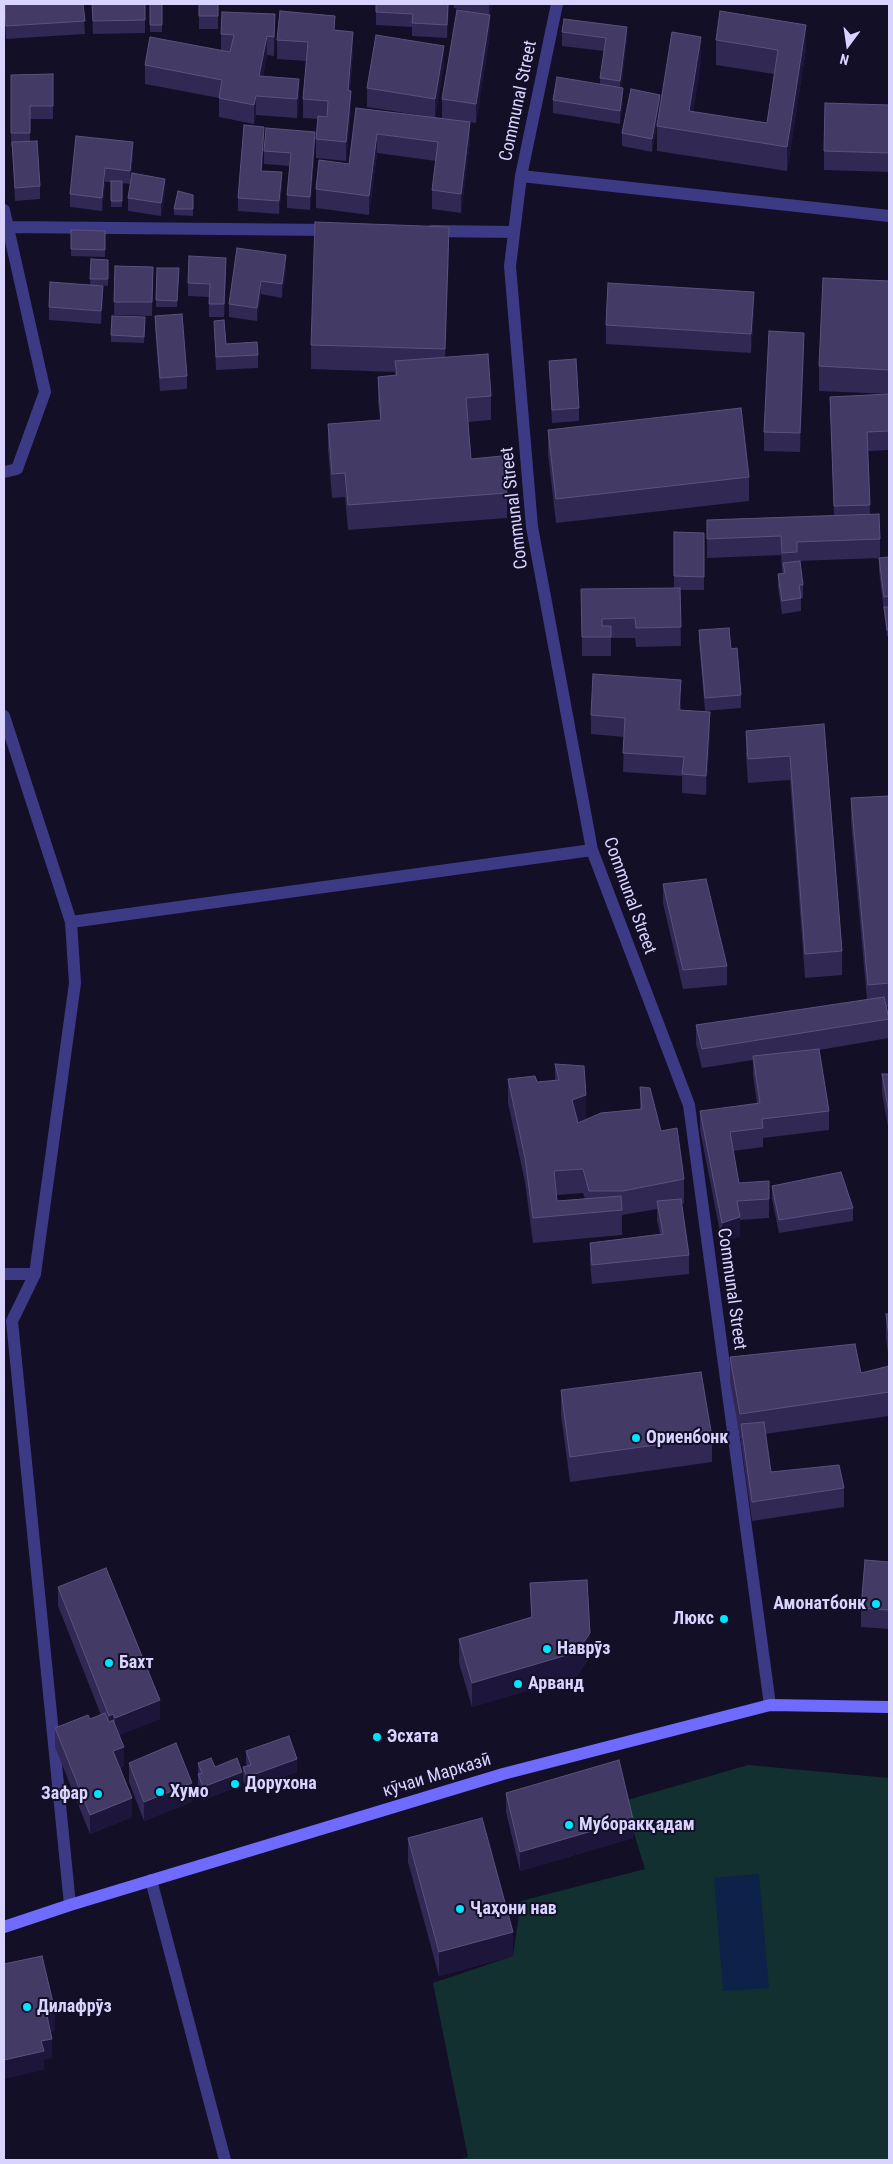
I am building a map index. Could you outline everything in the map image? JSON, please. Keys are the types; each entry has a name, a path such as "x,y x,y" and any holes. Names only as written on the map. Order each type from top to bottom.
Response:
{"main road":[{"name":"кӯчаи Марказӣ","path":"4,1927 151,1880 503,1774 770,1705 889,1707"}],"street":[{"name":"Communal Street","path":"557,4 521,176 510,266 532,527 592,850 689,1105 770,1705"},
{"path":"521,176 889,216"},
{"path":"4,210 45,392 17,469 4,472"},
{"path":"7,226 345,230"},
{"path":"415,231 514,232"},
{"path":"4,716 71,922 75,983 35,1274 12,1321 70,1905"},
{"path":"71,922 592,850"},
{"path":"4,1274 35,1274"},
{"path":"151,1880 225,2160"}],"green space":[{"path":"748,1765 889,1778 889,2160 458,2160 468,2157 433,1983 513,1956 521,1901 645,1869 624,1801"}],"water":[{"path":"759,1874 769,1988 723,1991 714,1878"}],"building":[{"path":"5,4 83,4 85,21 6,26"},
{"path":"92,4 145,4 145,20 93,21"},
{"path":"150,4 162,4 162,25 150,25"},
{"path":"199,4 218,4 218,16 199,16"},
{"path":"376,4 448,4 447,25 412,23 413,14 376,12"},
{"path":"457,10 490,15 476,104 442,99"},
{"path":"280,11 335,16 334,30 353,32 348,90 351,91 346,142 316,139 318,116 327,117 328,101 303,99 308,42 277,40"},
{"path":"720,11 806,25 787,147 657,126 672,32 701,37 689,111 767,123 778,50 716,40"},
{"path":"222,12 275,14 274,37 267,36 259,76 299,79 297,99 256,96 254,105 219,98 222,80 145,65 150,37 230,52 234,35 221,34"},
{"path":"564,19 627,27 620,81 600,78 606,38 562,32"},
{"path":"376,35 444,46 435,99 367,88"},
{"path":"53,74 53,106 30,106 30,133 11,133 11,75"},
{"path":"557,77 623,88 620,111 553,100"},
{"path":"631,89 660,95 652,139 622,133"},
{"path":"825,103 889,105 889,153 824,151"},
{"path":"356,108 470,122 461,194 432,190 438,142 377,134 369,196 316,189 319,160 349,164"},
{"path":"244,125 264,127 261,171 282,172 279,201 238,198"},
{"path":"266,128 315,132 310,197 287,195 291,153 264,151"},
{"path":"76,136 133,142 130,171 105,168 102,198 70,194"},
{"path":"37,141 40,186 15,188 12,142"},
{"path":"132,173 165,179 161,203 128,198"},
{"path":"111,181 122,181 122,201 111,201"},
{"path":"178,191 193,195 193,209 174,209"},
{"path":"315,222 449,227 445,349 311,345"},
{"path":"71,230 105,231 105,250 71,249"},
{"path":"237,248 286,255 282,284 261,281 257,308 229,304"},
{"path":"189,256 226,258 224,304 209,304 210,284 188,283"},
{"path":"91,259 108,260 108,279 90,279"},
{"path":"115,266 153,267 152,302 114,302"},
{"path":"157,268 179,268 177,301 156,300"},
{"path":"823,278 889,281 889,370 819,366"},
{"path":"50,282 103,286 101,311 49,307"},
{"path":"608,283 754,292 751,334 606,325"},
{"path":"182,314 187,376 160,378 155,316"},
{"path":"112,316 145,317 144,337 111,335"},
{"path":"224,320 226,344 257,342 258,355 216,357 214,321"},
{"path":"769,331 804,333 800,433 764,432"},
{"path":"488,354 491,396 466,398 471,459 502,456 507,493 348,505 345,473 332,474 328,424 381,420 378,377 397,375 395,361"},
{"path":"576,359 579,408 552,410 549,361"},
{"path":"889,394 889,431 867,432 870,505 834,506 830,397"},
{"path":"741,408 749,477 556,499 548,430"},
{"path":"879,514 880,539 797,542 797,552 782,553 781,536 707,539 707,520"},
{"path":"674,532 704,533 704,577 674,576"},
{"path":"889,557 889,596 884,597 879,558"},
{"path":"800,561 803,585 799,585 801,598 782,601 778,574 785,573 783,563"},
{"path":"680,588 681,627 636,628 635,618 602,619 602,626 611,626 611,637 582,637 581,589"},
{"path":"884,607 889,607 889,630 887,630"},
{"path":"729,628 731,649 737,648 741,695 705,698 699,630"},
{"path":"593,674 681,680 679,710 710,712 706,776 682,774 684,757 623,753 625,718 591,715"},
{"path":"824,724 842,951 805,954 790,756 748,759 746,731"},
{"path":"889,796 889,983 868,985 851,798"},
{"path":"706,879 727,966 683,970 663,884"},
{"path":"884,997 889,1019 702,1049 696,1025"},
{"path":"819,1049 829,1111 762,1119 763,1128 730,1132 739,1183 769,1181 769,1199 737,1201 740,1217 722,1223 700,1111 760,1103 753,1056"},
{"path":"555,1064 584,1066 586,1095 572,1100 578,1123 601,1113 642,1109 640,1087 650,1088 661,1131 677,1128 684,1179 623,1191 589,1191 583,1169 554,1171 557,1201 621,1196 622,1210 533,1218 525,1158 508,1079 535,1076 537,1082 559,1080"},
{"path":"882,1074 889,1074 889,1113"},
{"path":"841,1172 853,1208 779,1220 772,1186"},
{"path":"681,1199 689,1255 592,1265 590,1243 663,1234 657,1201"},
{"path":"886,1314 889,1314 889,1337"},
{"path":"855,1344 861,1373 889,1366 889,1392 740,1414 730,1357"},
{"name":"Ориенбонк","path":"701,1372 712,1437 570,1457 561,1390"},
{"path":"764,1422 771,1472 839,1465 844,1488 752,1502 741,1424"},
{"path":"865,1560 889,1562 889,1610 861,1608"},
{"name":"Бахт","path":"106,1568 160,1700 115,1718 113,1714 109,1716 58,1587"},
{"path":"587,1580 590,1633 577,1652 472,1683 459,1639 532,1617 530,1583"},
{"name":"Зафар","path":"105,1713 109,1722 113,1720 124,1747 113,1751 132,1798 90,1815 55,1728 88,1715 90,1719"},
{"path":"289,1736 297,1759 247,1777 243,1767 251,1765 246,1751"},
{"path":"176,1743 192,1783 144,1802 129,1763"},
{"path":"211,1758 215,1767 237,1758 242,1772 203,1787 198,1774 202,1773 198,1763"},
{"name":"Муборакқадам","path":"619,1760 633,1819 520,1852 506,1793"},
{"name":"Ҷаҳони нав","path":"482,1818 513,1932 439,1952 408,1838"},
{"name":"Дилафрӯз","path":"42,1956 55,2011 47,2016 52,2039 41,2041 44,2051 4,2060 4,1964"}],"place":[{"name":"Ориенбонк","path":"636,1438"},
{"name":"Амонатбонк","path":"876,1604"},
{"name":"Люкс","path":"724,1619"},
{"name":"Наврӯз","path":"547,1649"},
{"name":"Бахт","path":"109,1663"},
{"name":"Арванд","path":"518,1684"},
{"name":"Эсхата","path":"377,1737"},
{"name":"Дорухона","path":"235,1784"},
{"name":"Хумо","path":"160,1792"},
{"name":"Зафар","path":"98,1794"},
{"name":"Муборакқадам","path":"569,1825"},
{"name":"Ҷаҳони нав","path":"460,1909"},
{"name":"Дилафрӯз","path":"27,2007"}]}
